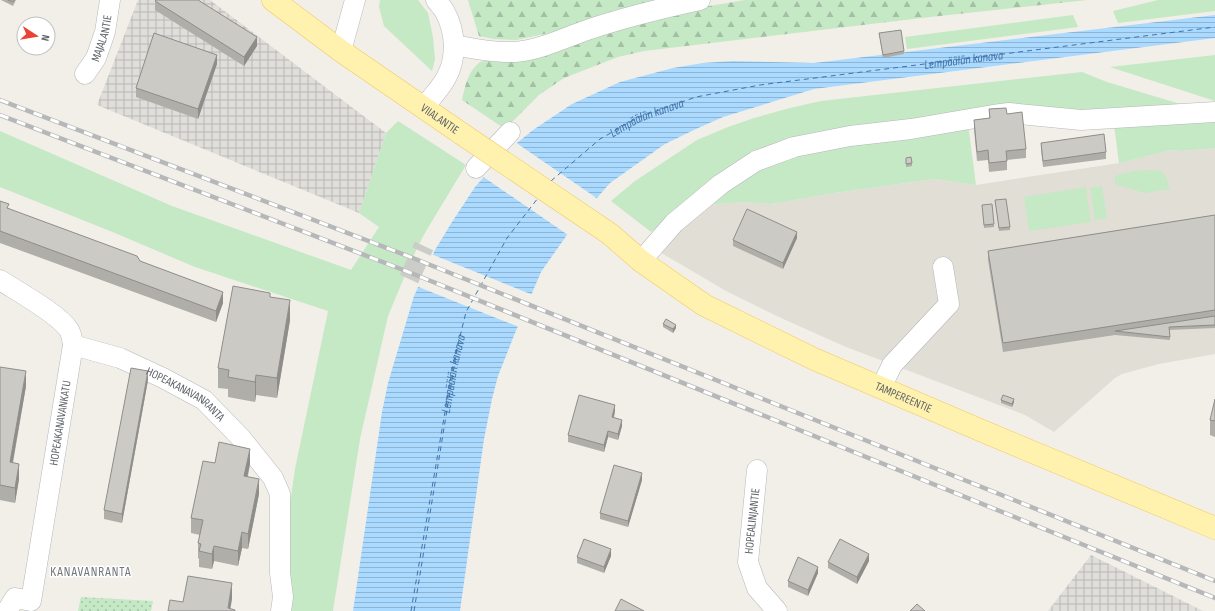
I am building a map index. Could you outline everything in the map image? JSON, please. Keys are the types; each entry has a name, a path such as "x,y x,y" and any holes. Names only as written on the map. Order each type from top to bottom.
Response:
{"main road":[{"name":"VIIALANTIE","path":"273,0 341,51 423,108 610,234"},
{"name":"TAMPEREENTIE","path":"610,234 641,261 704,306 814,359 1215,528"}],"street":[{"name":"MAJALANTIE","path":"85,74 96,58 105,32 110,0"},
{"path":"341,51 355,0"},
{"path":"423,108 446,78 451,67 454,46 452,30 445,13 436,0"},
{"path":"454,46 515,52 535,48 592,28 655,10 700,0"},
{"path":"641,261 674,223 721,184 756,161 794,147 850,136 911,129 993,115 1024,114 1081,120 1215,112"},
{"path":"476,168 510,132"},
{"path":"881,388 892,365 949,304 943,267"},
{"path":"0,280 57,317 68,329 72,337 73,345"},
{"name":"HOPEAKANAVANRANTA","path":"73,345 120,358 163,378 204,400 241,438 273,478 280,494 280,573 283,597 281,611"},
{"name":"HOPEAKANAVANKATU","path":"7,611 15,598 31,600 73,345"},
{"name":"HOPEALINJANTIE","path":"757,470 748,562 757,588 777,611"}],"shaded area":[{"path":"138,0 210,0 386,133 359,213 97,105"},
{"path":"1215,148 1215,354 1159,364 1122,374 1115,378 1054,432 1025,415 846,347 781,318 726,291 658,251 705,205 744,202 771,204 934,179 976,185 1119,163 1172,150 1182,151"},
{"path":"1091,555 1203,611 1048,611"}],"green space":[{"path":"380,0 418,0 428,13 433,37 435,59 432,71 384,26 379,7"},
{"path":"468,0 667,0 554,32 516,40 494,39 479,36"},
{"path":"745,0 1087,0 644,51 618,57 564,78 539,95 505,129 462,100 470,74 480,62 674,12"},
{"path":"1158,0 1215,0 1215,11 1118,23 1113,11"},
{"path":"1073,15 1078,27 907,49 905,37"},
{"path":"1215,55 1215,101 1110,67"},
{"path":"1082,72 1107,82 1197,109 819,135 694,196 651,232 611,201 635,181 697,140 754,118 790,108 821,101"},
{"path":"1215,118 1215,148 1182,151 1172,150 1119,163 1114,125"},
{"path":"398,121 466,165 417,248 388,316 360,439 333,611 285,611 286,532 295,469 328,311 195,267 0,187 0,131 172,206 351,270 379,227 359,213 386,133"},
{"path":"968,124 976,185 934,179 771,204 744,202 705,205 773,160"},
{"path":"1152,170 1161,172 1165,175 1170,189 1145,193 1115,184 1115,176 1133,171"},
{"path":"1102,186 1107,218 1095,220 1090,188"},
{"path":"1086,187 1091,222 1029,231 1024,197"},
{"path":"81,597 153,601 151,611 78,611"}],"water":[{"name":"Lempäälän kanava","path":"1215,15 1215,38 814,89 723,117 665,144 610,183 576,222 541,272 498,376 492,399 484,439 460,611 353,611 382,412 388,383 414,296 435,250 475,187 507,151 533,130 572,104 620,82 673,68 703,63 733,61 814,63"}],"pier":[{"path":"515,142 598,199 568,235 482,176 505,149"},
{"path":"431,254 533,295 519,327 416,286"}],"building":[{"path":"198,0 257,37 244,57 155,1"},
{"path":"901,30 904,51 883,55 879,33"},
{"path":"154,33 217,55 198,109 136,88"},
{"path":"1006,108 1007,114 1022,112 1026,149 1006,151 1007,161 989,163 988,150 977,152 974,120 990,118 989,109"},
{"path":"1104,134 1106,152 1043,161 1041,143"},
{"path":"911,157 912,163 906,164 906,158"},
{"path":"1006,199 1010,227 999,228 995,200"},
{"path":"0,201 9,204 7,208 137,256 140,261 223,292 216,311 0,231"},
{"path":"992,204 994,224 984,225 982,205"},
{"path":"747,209 797,232 783,263 733,240"},
{"path":"1215,215 1215,310 1003,343 988,251"},
{"path":"233,286 270,293 270,297 290,300 277,378 256,375 255,382 228,377 229,370 218,368"},
{"path":"1215,316 1215,325 1169,327 1170,337 1115,331"},
{"path":"666,319 676,325 673,329 663,324"},
{"path":"0,367 26,371 10,462 19,464 15,488 0,485"},
{"path":"131,368 148,371 122,514 104,510"},
{"path":"579,395 615,405 612,417 622,420 618,434 608,431 604,445 568,435"},
{"path":"1003,395 1014,399 1012,404 1001,400"},
{"path":"1215,399 1215,421 1210,420"},
{"path":"219,442 250,449 244,476 259,479 248,534 242,532 238,551 214,546 212,554 199,551 201,544 198,543 203,520 191,518 203,461 215,463"},
{"path":"614,465 642,473 628,521 600,513"},
{"path":"584,539 611,549 604,567 577,557"},
{"path":"840,539 869,554 857,577 828,562"},
{"path":"798,557 818,567 808,590 788,581"},
{"path":"188,576 232,583 228,608 235,611 168,611 170,600 183,602"},
{"path":"621,599 644,611 615,611"},
{"path":"917,604 925,611 910,611"}],"ferry route":[{"path":"551,181 600,139 639,117 696,97 760,85 1215,27"},
{"path":"411,611 453,365 466,312 507,238 538,198"},
{"path":"414,611 457,349"}],"tunnel":[{"path":"409,279 424,246"}],"railway":[{"path":"0,100 413,258 1215,581"},
{"path":"0,115 406,271 1215,598"}],"district":[{"name":"KANAVANRANTA","path":"91,571"}]}
